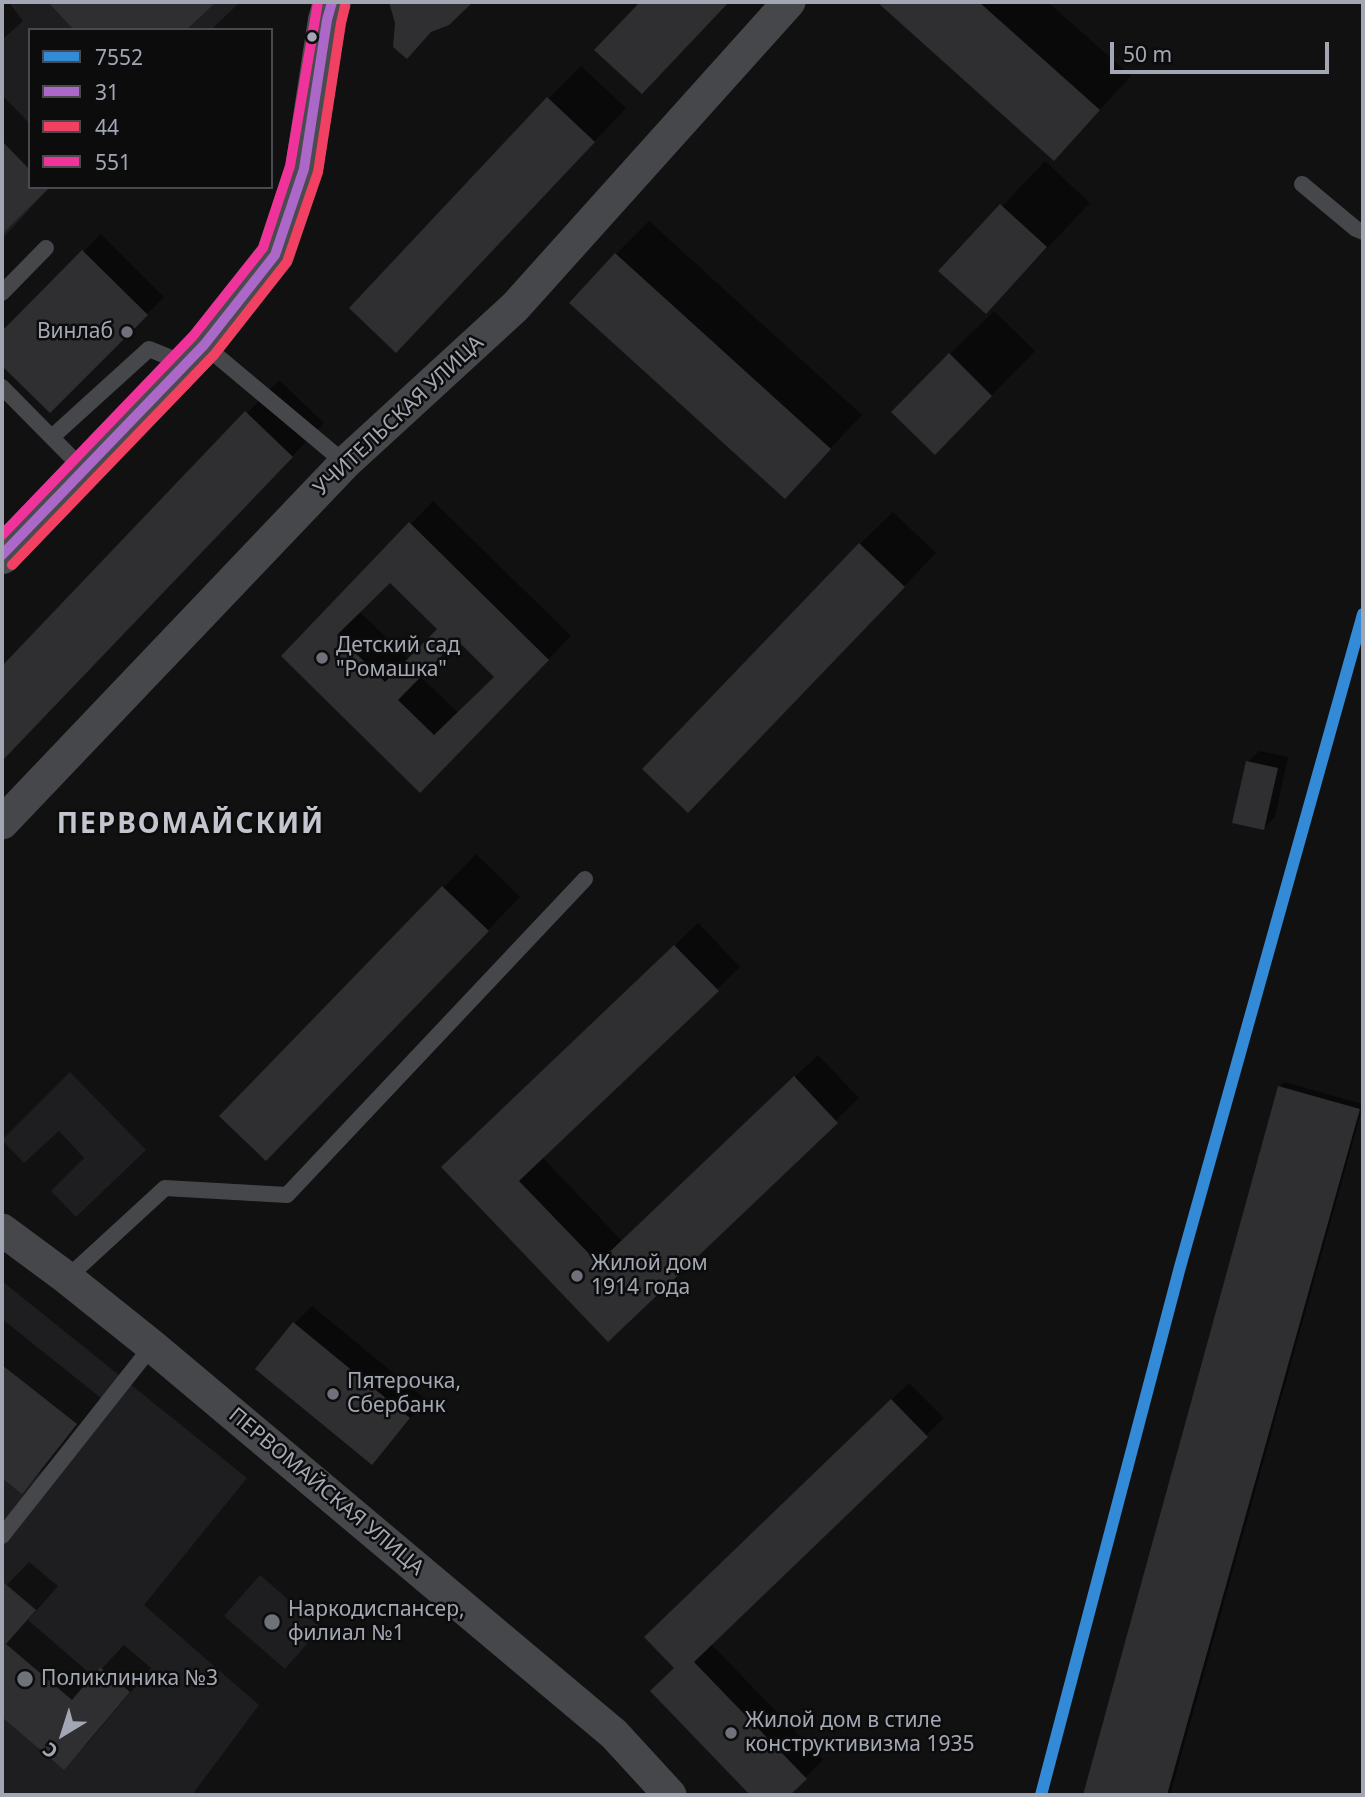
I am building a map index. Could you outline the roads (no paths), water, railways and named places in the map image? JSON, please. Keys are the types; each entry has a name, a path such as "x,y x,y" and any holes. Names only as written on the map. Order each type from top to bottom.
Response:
{"main road":[{"path":"2,555 195,355 275,255 304,169 332,2"}],"street":[{"name":"УЧИТЕЛЬСКАЯ УЛИЦА","path":"2,823 345,463 515,307 789,2"},
{"name":"ПЕРВОМАЙСКАЯ УЛИЦА","path":"2,1230 152,1346 614,1734 670,1795"}],"lane":[{"path":"1302,184 1363,232"},
{"path":"2,293 46,248"},
{"path":"52,437 149,349 195,355 345,463"},
{"path":"2,387 84,470"},
{"path":"67,1278 165,1188 287,1195 585,878"},
{"path":"2,1536 152,1346"}],"place":[{"name":"Винлаб","path":"127,332"},
{"name":"Детский сад \"Ромашка\"","path":"322,658"},
{"name":"Жилой дом 1914 года","path":"577,1276"},
{"name":"Пятерочка, Сбербанк","path":"333,1394"},
{"name":"Наркодиспансер, филиал №1","path":"272,1622"},
{"name":"Поликлиника №3","path":"25,1679"},
{"name":"Жилой дом в стиле конструктивизма 1935","path":"731,1733"}],"district":[{"name":"ПЕРВОМАЙСКИЙ","path":"191,825"}]}
